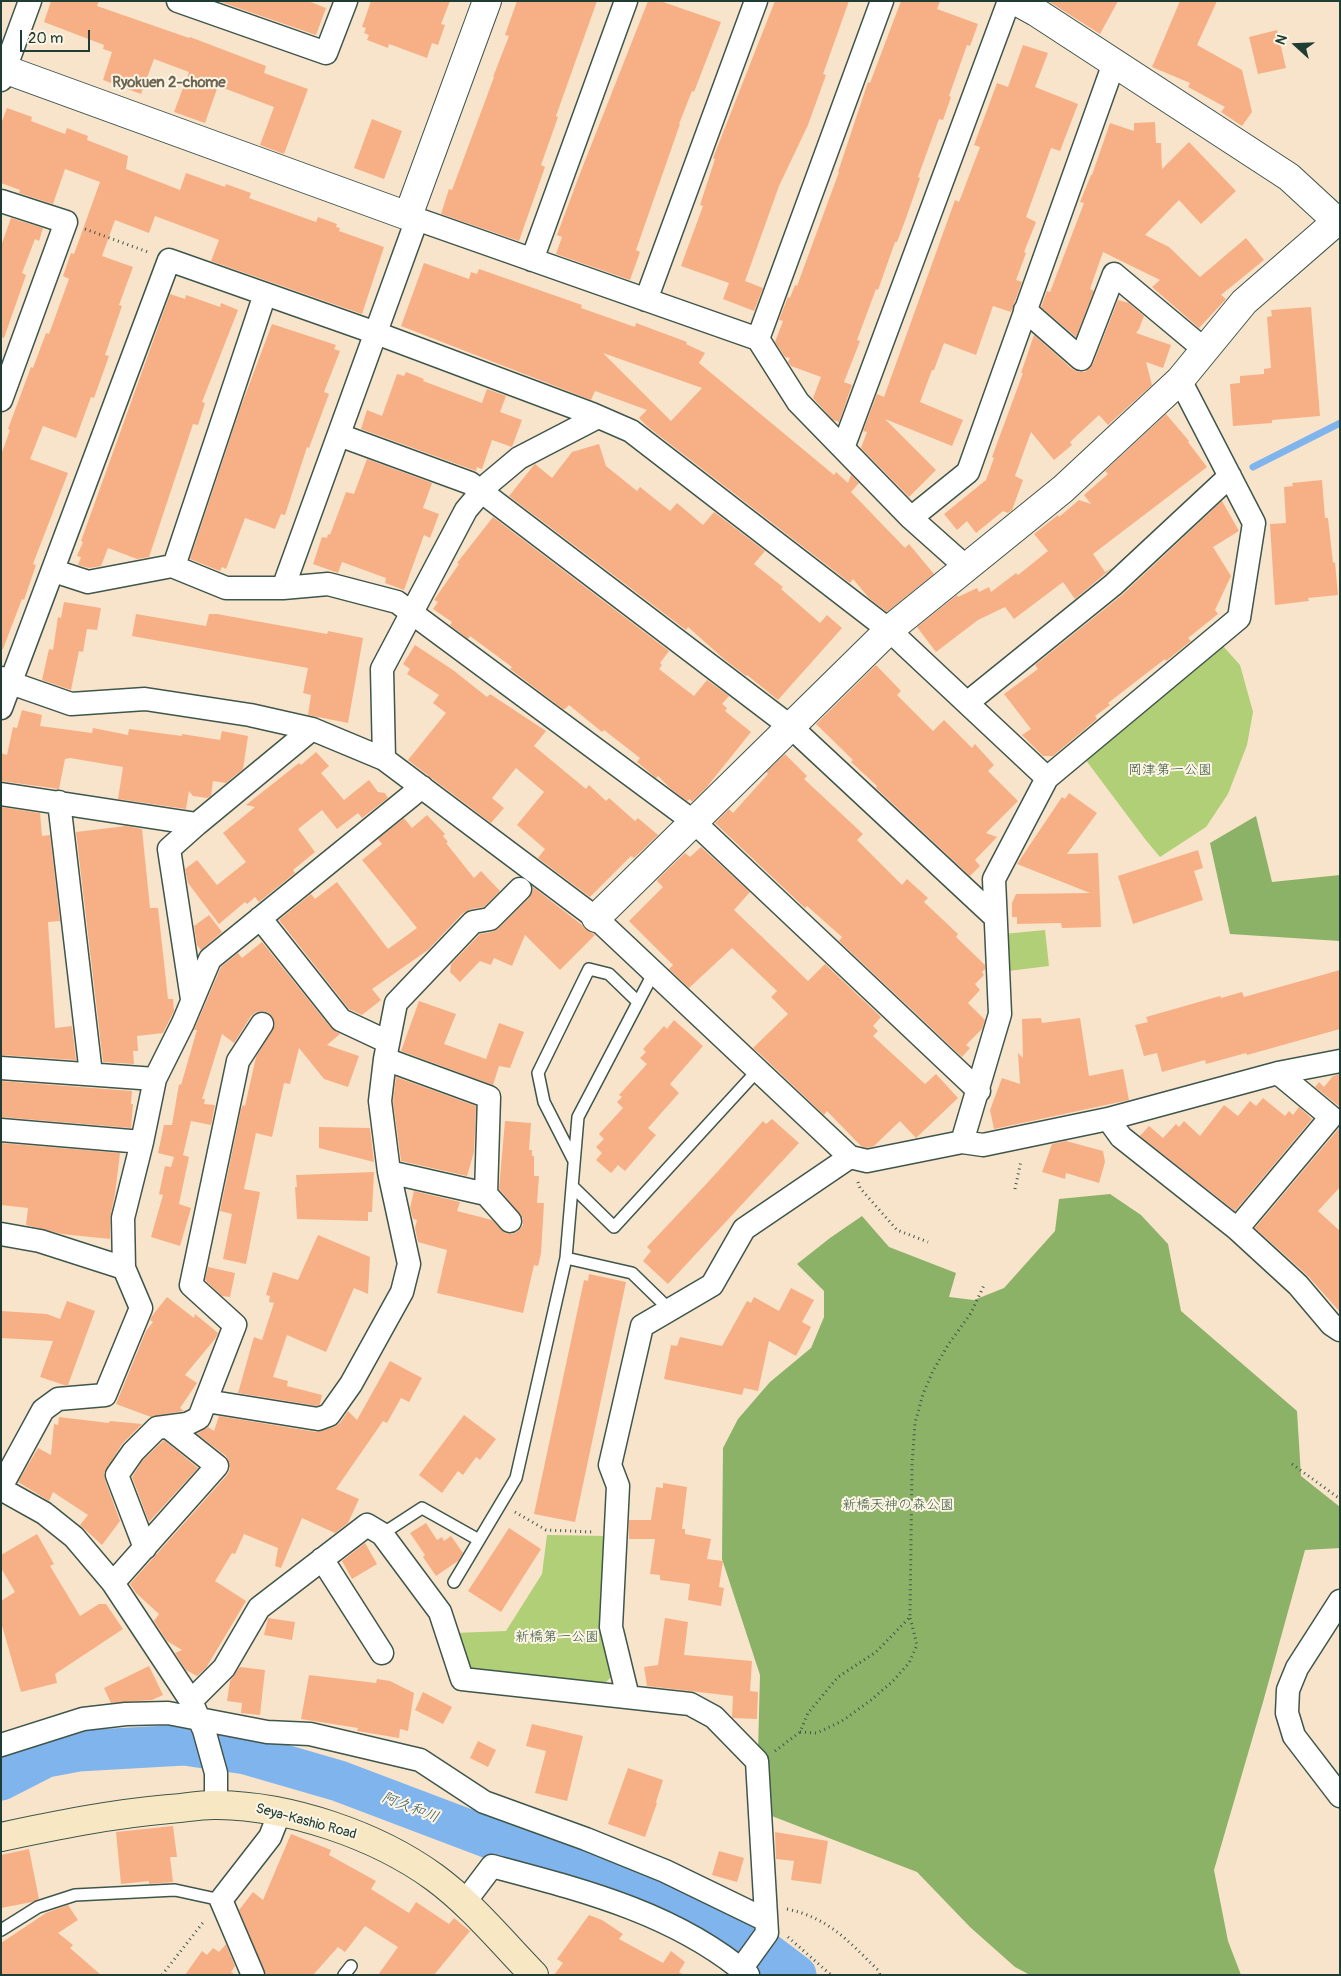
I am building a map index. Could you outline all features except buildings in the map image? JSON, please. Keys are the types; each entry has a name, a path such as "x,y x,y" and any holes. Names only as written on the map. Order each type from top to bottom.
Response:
{"main road":[{"name":"Seya-Kashio Road","path":"1,1837 124,1813 216,1805 244,1806 280,1812 362,1836 395,1852 434,1877 464,1903 534,1975"}],"street":[{"path":"30,1 3,72 758,339 798,402 911,518 966,567"},
{"path":"178,1 214,7 326,53 346,1"},
{"path":"283,588 376,333 413,217 487,1"},
{"path":"532,260 626,1"},
{"path":"646,300 756,1"},
{"path":"758,339 882,1"},
{"path":"843,448 1009,1"},
{"path":"596,918 889,630 1063,489 1180,380 1244,302 1339,221 1289,177 1114,62 1016,1"},
{"path":"911,518 968,472 1114,62"},
{"path":"1,201 66,222 1,400"},
{"path":"1,708 6,680 54,571 169,260 376,333 631,431 889,630 1047,778"},
{"path":"1026,310 1081,359 1114,274 1205,350"},
{"path":"174,566 266,294"},
{"path":"962,1142 1000,1014 994,879 1047,778 1239,618 1254,522 1180,380"},
{"path":"384,759 382,669 466,510 488,484 519,458 598,417"},
{"path":"339,435 470,483 791,727 995,917"},
{"path":"967,703 1113,585 1230,476"},
{"path":"54,571 88,582 174,566 226,588 283,588 328,584 397,602 694,822 978,1091"},
{"path":"6,680 71,704 145,699 250,715 312,729 384,759 422,787 527,881 596,918 850,1156 867,1161 962,1142 983,1145 1015,1139 1108,1119 1278,1073 1340,1062"},
{"path":"192,1000 169,849 312,729"},
{"path":"216,1805 216,1773 198,1716 112,1583 74,1537 44,1514 1,1488 43,1410 58,1399 105,1396 141,1308 124,1268 123,1218 155,1079 210,959 422,787"},
{"path":"1,794 197,824"},
{"path":"59,802 91,1074"},
{"path":"206,1401 318,1419 329,1415 351,1384 402,1292 409,1264 389,1172 380,1101 396,1003 473,922 490,919 527,881"},
{"path":"260,918 341,1020 387,1050 489,1097 486,1194"},
{"path":"145,1548 117,1475 133,1452 157,1428 187,1424 199,1418 235,1325 191,1285 238,1061 262,1024"},
{"path":"1,1068 155,1079"},
{"path":"1237,1228 1331,1117 1278,1073"},
{"path":"1108,1119 1121,1137 1237,1228 1298,1285 1331,1324 1340,1330"},
{"path":"1,1130 142,1142"},
{"path":"628,1697 612,1627 618,1486 610,1465 642,1326 712,1285 744,1228 850,1156"},
{"path":"389,1172 486,1194 510,1220"},
{"path":"1,1234 40,1241 124,1268"},
{"path":"112,1583 217,1466 168,1426"},
{"path":"198,1716 259,1608 366,1525 382,1534 440,1612 462,1679 690,1704 714,1717 758,1760 772,1920 745,1969 688,1934 641,1911 562,1885 492,1866 464,1903"},
{"path":"322,1559 382,1653"},
{"path":"1340,1601 1297,1668 1288,1690 1287,1713 1294,1736 1340,1796"},
{"path":"1,1744 83,1720 126,1714 168,1713 198,1716 267,1732 310,1734 420,1760 484,1802 586,1839 665,1871 772,1920"},
{"path":"253,1975 221,1900 270,1836 280,1812"}],"lane":[{"path":"574,1161 544,1102 538,1073 589,969 609,974 638,1002"},
{"path":"454,1582 516,1478 566,1258 578,1118 654,972"},
{"path":"572,1186 614,1227 758,1070"},
{"path":"566,1258 632,1273 670,1310"},
{"path":"382,1534 422,1508 479,1540"},
{"path":"1,1930 38,1906 75,1895 175,1890 221,1900"}],"path":[{"path":"66,222 169,260"},
{"path":"1015,1139 1021,1163 1015,1189"},
{"path":"850,1156 860,1188 897,1230 928,1242"},
{"path":"800,1732 818,1733 842,1722 892,1682 909,1663 918,1645 910,1617 911,1474 915,1423 923,1394 933,1371 948,1345 971,1313 985,1283"},
{"path":"1292,1464 1340,1499"},
{"path":"500,1504 546,1530 617,1532"},
{"path":"778,1750 800,1732 808,1713 838,1677 876,1652 910,1617"},
{"path":"772,1920 806,1913 841,1933 878,1970 880,1975"},
{"path":"772,1920 831,1975"},
{"path":"162,1975 195,1932"}],"green space":[{"name":"岡津第一公園","path":"1223,646 1240,665 1253,712 1247,745 1228,794 1206,827 1160,857 1085,759"},
{"path":"1256,816 1272,882 1340,875 1340,941 1230,934 1210,843"},
{"path":"1045,930 1049,966 1008,971 1004,934"},
{"name":"新橋天神の森公園","path":"1110,1194 1141,1215 1168,1244 1181,1311 1297,1411 1301,1476 1340,1507 1340,1548 1305,1550 1214,1870 1228,1941 1241,1975 1030,1975 1015,1967 970,1927 917,1872 764,1813 758,1752 760,1675 722,1559 723,1448 738,1419 770,1382 811,1348 824,1317 824,1291 797,1264 862,1216 889,1247 956,1273 949,1297 974,1300 1004,1288 1055,1231 1059,1199"},
{"name":"新橋第一公園","path":"547,1535 606,1536 600,1620 612,1676 600,1688 468,1673 455,1633 506,1631 542,1574"}],"waterway":[{"path":"1253,467 1340,423"},
{"name":"阿久和川","path":"1,1780 46,1757 78,1751 184,1745 246,1754 339,1781 500,1842 625,1881 743,1935 796,1975"}],"district":[{"name":"Ryokuen 2-chome","path":"169,83"}]}
